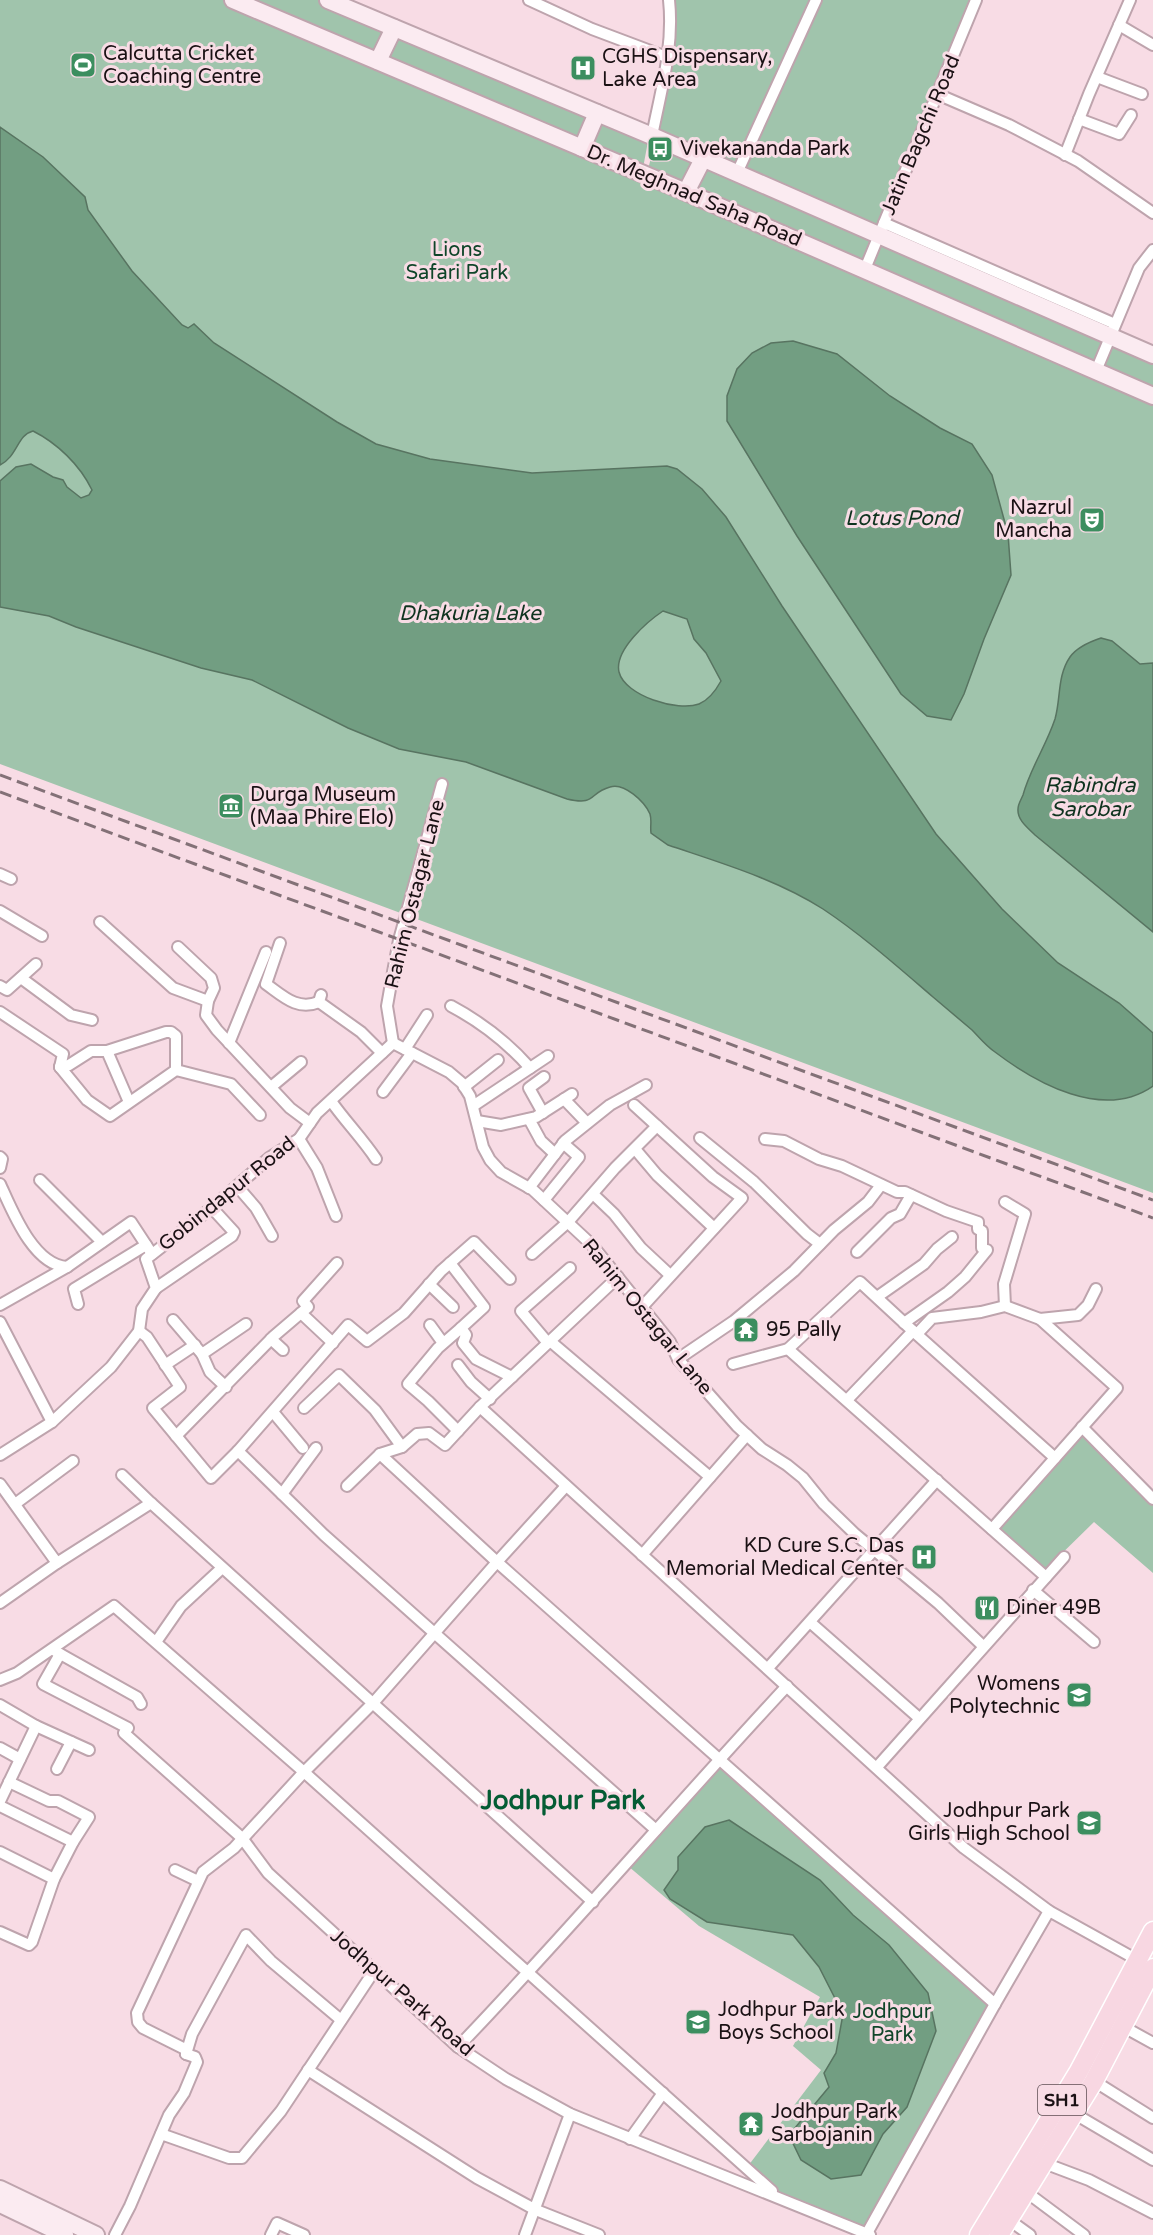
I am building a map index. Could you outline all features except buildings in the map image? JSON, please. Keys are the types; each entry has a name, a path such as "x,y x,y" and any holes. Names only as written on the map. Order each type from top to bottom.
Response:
{"main road":[{"name":"SH1","path":"999,2235 1075,2114 1122,2026 1147,1994 1153,1931"},
{"name":"SH1","path":"979,2235 1148,1965"}],"street":[{"name":"Dr. Meghnad Saha Road","path":"233,0 582,147 1153,396"},
{"name":"Dr. Meghnad Saha Road","path":"328,0 703,159 882,229 1113,330 1153,355"},
{"path":"529,0 592,29 669,58"},
{"path":"652,136 669,58 672,22 669,0"},
{"path":"737,173 816,0"},
{"name":"Jatin Bagchi Road","path":"865,269 976,0"},
{"path":"1065,154 1130,0"},
{"path":"1119,25 1153,45"},
{"path":"378,61 394,28"},
{"path":"1097,77 1142,94"},
{"path":"937,94 1009,125 1065,154 1153,213"},
{"path":"582,147 597,113"},
{"path":"1079,119 1119,134 1131,115"},
{"path":"686,192 703,159"},
{"path":"1096,371 1139,268 1153,250"},
{"name":"Rahim Ostagar Lane","path":"442,784 399,940 387,1006 393,1043 449,1072 464,1087 473,1106 483,1147 490,1160 501,1172 529,1188 544,1200 592,1245 670,1342 678,1359 747,1435 762,1449 803,1478 824,1504 875,1552 938,1603 983,1646"},
{"path":"0,874 11,879"},
{"path":"0,911 42,936"},
{"path":"100,922 173,988 208,1001"},
{"path":"280,943 266,984 292,1004 310,1006 320,998 382,1053"},
{"path":"178,947 211,978 214,988 208,1001 206,1015 229,1043 291,1108 310,1123"},
{"path":"229,1043 266,952"},
{"path":"0,986 7,990 36,964"},
{"path":"21,978 71,1015 92,1020"},
{"path":"451,1006 470,1016 497,1036 530,1068"},
{"path":"0,1012 63,1054 60,1067"},
{"path":"383,1092 409,1051 427,1015"},
{"path":"60,1067 69,1065 91,1051 107,1051 171,1032 176,1036 177,1070"},
{"name":"Gobindapur Road","path":"156,1288 146,1259 149,1249 212,1208 269,1158 299,1138 317,1113 393,1043"},
{"path":"107,1051 129,1102"},
{"path":"473,1106 548,1056"},
{"path":"464,1087 498,1060"},
{"path":"271,1087 301,1062"},
{"path":"60,1067 87,1100 110,1116 177,1070 231,1084 260,1115"},
{"path":"543,1113 530,1088 544,1077"},
{"path":"529,1188 563,1143 610,1105 646,1085"},
{"path":"477,1121 501,1125 536,1118 568,1097 587,1124"},
{"path":"331,1101 346,1122 362,1137 376,1159"},
{"path":"634,1105 713,1177 742,1198 642,1307"},
{"path":"529,1119 542,1142 555,1154"},
{"path":"531,1254 568,1222 615,1168 657,1126"},
{"path":"299,1138 317,1168 336,1216"},
{"path":"700,1138 754,1182 820,1244"},
{"path":"765,1139 784,1142 897,1192 904,1192 946,1211 978,1222 985,1249 965,1277 904,1323"},
{"path":"544,1200 579,1157 563,1143"},
{"path":"635,1149 657,1175 714,1228"},
{"path":"0,1157 2,1159 0,1168"},
{"path":"40,1180 102,1242"},
{"path":"0,1184 20,1227 42,1256 57,1266 67,1267"},
{"path":"678,1359 735,1321 794,1271 820,1244 868,1202 882,1185"},
{"path":"237,1186 256,1208 272,1236"},
{"path":"593,1194 614,1214 641,1248 670,1275"},
{"path":"857,1252 891,1218 900,1214 912,1195"},
{"path":"1005,1202 1026,1214 1004,1284 1005,1306"},
{"path":"0,1455 52,1422 111,1367 139,1331 142,1309 156,1288 232,1236 234,1232 212,1208"},
{"path":"0,1305 67,1267 131,1222 149,1249 74,1289 78,1304"},
{"path":"876,1297 924,1264 952,1237"},
{"path":"139,1331 147,1337 180,1387 153,1407 212,1478 348,1325 367,1341 404,1313 429,1284 474,1242 510,1279"},
{"path":"176,1436 271,1339 308,1307 303,1300 337,1263"},
{"path":"450,1263 484,1307 443,1343 408,1384 458,1431"},
{"path":"570,1268 521,1311 549,1342 710,1477"},
{"path":"347,1486 380,1454 402,1447 417,1434 429,1434 445,1445 480,1407 618,1277"},
{"path":"733,1364 788,1349 860,1282 1055,1458"},
{"path":"429,1284 453,1307"},
{"path":"1040,1319 1078,1315 1088,1305 1096,1289"},
{"path":"847,1400 932,1318 981,1312 1005,1306 1040,1319 1117,1388 992,1529"},
{"path":"301,1313 333,1342"},
{"path":"173,1320 195,1345 210,1372 226,1387"},
{"path":"0,1322 52,1422"},
{"path":"201,1354 246,1324"},
{"path":"430,1325 443,1343"},
{"path":"461,1328 466,1335 463,1343 476,1359 512,1377"},
{"path":"271,1339 283,1350"},
{"path":"165,1365 195,1345"},
{"path":"788,1349 1046,1576"},
{"path":"458,1365 471,1382 489,1399"},
{"path":"304,1408 339,1376 375,1410 402,1447"},
{"path":"480,1407 964,1848 1049,1911 1148,1965"},
{"path":"273,1412 303,1448"},
{"path":"1083,1427 1153,1499"},
{"path":"642,1555 747,1435"},
{"path":"282,1494 316,1448"},
{"path":"238,1451 324,1535 656,1830"},
{"path":"380,1454 497,1562 995,2004"},
{"path":"15,1504 73,1461"},
{"path":"122,1474 222,1568 374,1702 593,1902"},
{"path":"768,1668 875,1552 937,1480"},
{"path":"0,1484 57,1563"},
{"path":"186,2054 187,2050 143,2028 138,2022 137,2013 202,1872 234,1848 304,1772 374,1702 566,1486"},
{"path":"0,1603 57,1563 151,1503"},
{"path":"877,1767 1033,1590 1065,1557"},
{"path":"156,1642 181,1606 222,1568"},
{"path":"1033,1590 1094,1642"},
{"path":"0,1681 56,1651 114,1606 304,1772 776,2196"},
{"path":"811,1623 919,1718"},
{"path":"56,1651 137,1697 141,1704"},
{"name":"Jodhpur Park Road","path":"56,1651 43,1684 128,1728 124,1733 242,1838 268,1873 458,2047 506,2079 570,2114 867,2235"},
{"path":"458,2047 529,1973 718,1759 787,1686"},
{"path":"0,1706 36,1726 89,1750"},
{"path":"36,1726 1,1798 73,1842"},
{"path":"57,1769 71,1742"},
{"path":"0,1748 20,1759"},
{"path":"0,1932 29,1946 54,1879 89,1817 58,1801 49,1801 9,1782"},
{"path":"0,1852 54,1879"},
{"path":"175,1870 198,1881"},
{"path":"867,2235 1049,1911"},
{"path":"186,2054 192,2034 246,1935 340,2020"},
{"path":"161,2134 229,2158 242,2158 281,2111 374,1971"},
{"path":"1122,2026 1153,2043"},
{"path":"115,2235 169,2115 184,2093 197,2062 195,2057 186,2054"},
{"path":"308,2070 477,2178 536,2210 599,2235"},
{"path":"1094,2081 1153,2118"},
{"path":"630,2139 663,2093"},
{"path":"525,2235 570,2114"},
{"path":"1075,2114 1153,2160"},
{"path":"1044,2163 1089,2180 1153,2213"},
{"path":"0,2189 96,2235"},
{"path":"1025,2191 1084,2235"},
{"path":"0,2204 65,2235"},
{"path":"1008,2219 1030,2235"},
{"path":"271,2235 276,2223 304,2235"}],"green space":[{"name":"Lions Safari Park","path":"0,0 231,0 1153,401 1153,1193 0,764"},
{"path":"247,0 323,0 649,136 643,168"},
{"path":"673,0 972,0 877,228 656,133 674,50"},
{"path":"655,140 875,235 864,264 648,170"},
{"path":"880,239 1153,358 1153,396 868,267"},
{"path":"1082,1430 1153,1502 1153,1573 1094,1522 1045,1570 998,1528"},
{"name":"Jodhpur Park","path":"717,1763 990,2005 865,2230 778,2194 748,2166 821,2070 793,2046 820,1997 699,1926 628,1866"}],"water":[{"name":"Dhakuria Lake","path":"0,127 43,157 85,197 88,210 132,271 182,325 188,328 194,324 214,343 337,422 376,444 430,459 532,473 667,466 677,469 702,489 726,517 782,606 936,834 1002,909 1058,963 1119,1003 1153,1033 1153,1086 1134,1096 1113,1100 1092,1099 1050,1086 1030,1075 992,1050 972,1030 893,963 823,909 767,880 668,845 651,833 650,814 644,804 621,787 610,787 588,800 567,799 466,762 399,749 348,728 252,680 201,668 49,616 0,607 0,481 16,467 31,464 63,480 67,487 81,498 89,495 92,490 81,472 67,456 51,442 33,431 24,437 6,461 0,465","holes":["663,611 687,619 694,639 706,653 721,681 706,700 690,706 666,704 641,695 623,681 619,672 622,655 634,637 649,622"]},
{"name":"Lotus Pond","path":"793,341 837,354 890,396 940,428 972,444 992,475 1008,534 1011,575 964,694 951,720 927,716 901,694 797,536 727,421 727,396 737,369 752,353 771,343"},
{"name":"Rabindra Sarobar","path":"1101,638 1112,641 1140,664 1153,663 1153,932 1035,835 1024,824 1018,813 1018,805 1055,719 1061,679 1066,664 1073,653"},
{"path":"729,1820 820,1880 853,1915 889,1945 928,1993 936,2031 907,2107 883,2134 861,2175 831,2179 801,2160 789,2135 829,2087 824,2073 836,2053 843,2014 819,1967 793,1935 707,1922 670,1899 664,1890 678,1870 678,1857 705,1827"}],"railway":[{"path":"0,775 1153,1200"},
{"path":"0,792 1153,1218"}],"place":[{"name":"Calcutta Cricket Coaching Centre","path":"83,65"},
{"name":"CGHS Dispensary, Lake Area","path":"583,68"},
{"name":"Vivekananda Park","path":"660,149"},
{"name":"Nazrul Mancha","path":"1092,520"},
{"name":"Durga Museum (Maa Phire Elo)","path":"231,806"},
{"name":"95 Pally","path":"746,1330"},
{"name":"KD Cure S.C. Das Memorial Medical Center","path":"924,1557"},
{"name":"Diner 49B","path":"987,1608"},
{"name":"Womens Polytechnic","path":"1079,1695"},
{"name":"Jodhpur Park Girls High School","path":"1089,1823"},
{"name":"Jodhpur Park Boys School","path":"698,2022"},
{"name":"Jodhpur Park Sarbojanin","path":"751,2124"}],"district":[{"name":"Jodhpur Park","path":"563,1800"}]}
